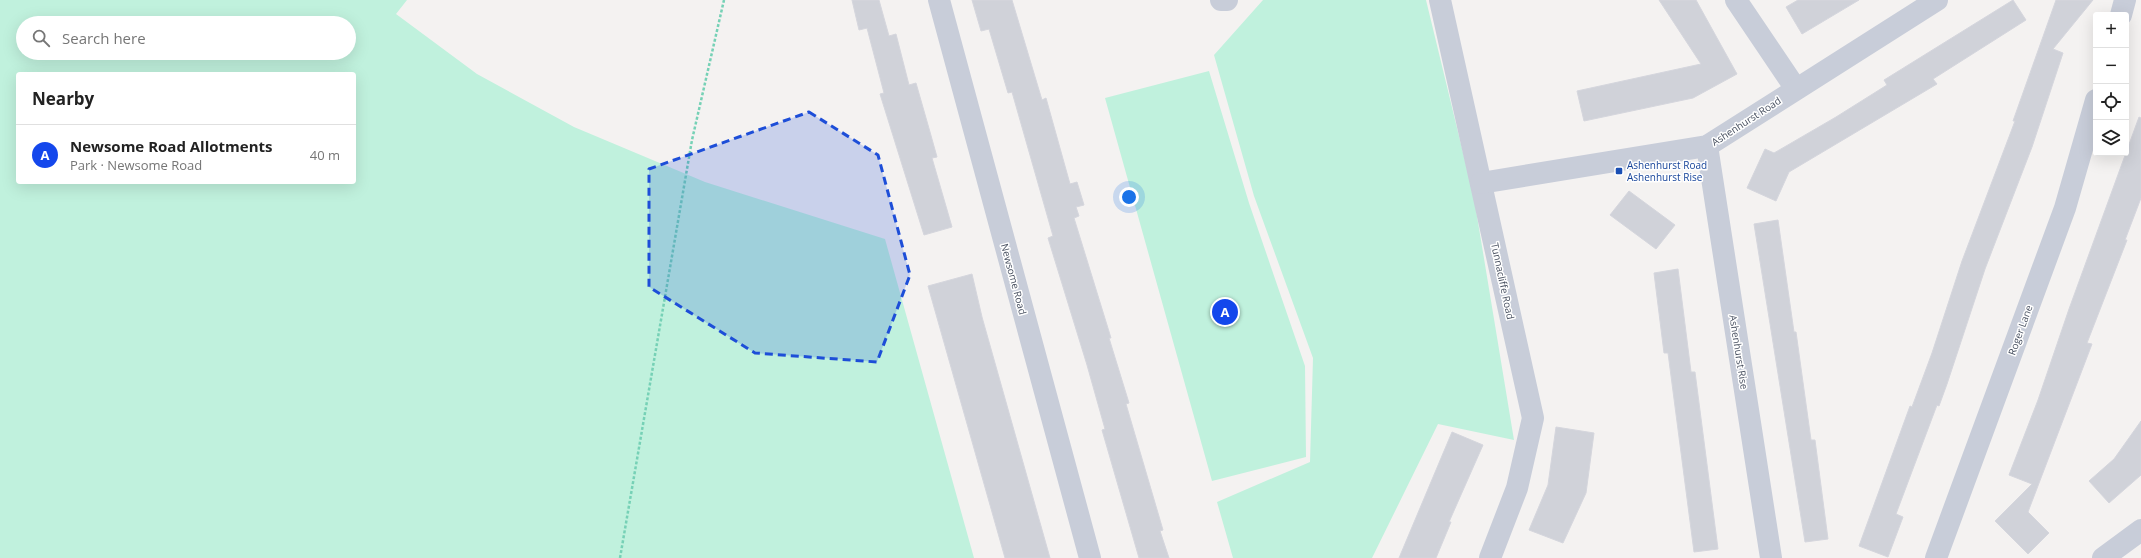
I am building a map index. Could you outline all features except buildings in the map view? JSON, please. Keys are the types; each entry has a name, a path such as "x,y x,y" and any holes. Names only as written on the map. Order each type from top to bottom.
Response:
{"street":[{"name":"Newsome Road","path":"938,0 1090,558"},
{"path":"1222,0 1227,0"},
{"name":"Tunnacliffe Road","path":"1440,0 1533,418 1517,488 1490,558"},
{"path":"1736,0 1796,89"},
{"name":"Ashenhurst Road","path":"1481,183 1707,146 1937,0"},
{"path":"2122,12 2125,0"},
{"name":"Roger Lane","path":"1936,558 2065,208 2093,110"},
{"name":"Ashenhurst Rise","path":"1707,146 1770,558"},
{"path":"2103,558 2141,530"}],"path":[{"path":"620,558 692,140 724,0"}],"highlighted area":[{"path":"809,112 878,155 910,275 877,362 755,353 649,287 649,169"}],"green space":[{"path":"0,0 407,0 396,14 477,74 574,127 705,182 885,239 974,558 0,558"},
{"path":"1263,0 1426,0 1474,198 1514,440 1438,424 1372,558 1233,558 1217,502 1310,462 1313,358 1254,196 1214,55"},
{"path":"1209,71 1249,203 1305,366 1306,457 1212,481 1105,98"}],"place":[{"name":"Ashenhurst Road Ashenhurst Rise","path":"1619,171"},
{"name":"Newsome Road Allotments","path":"1225,312"}]}
